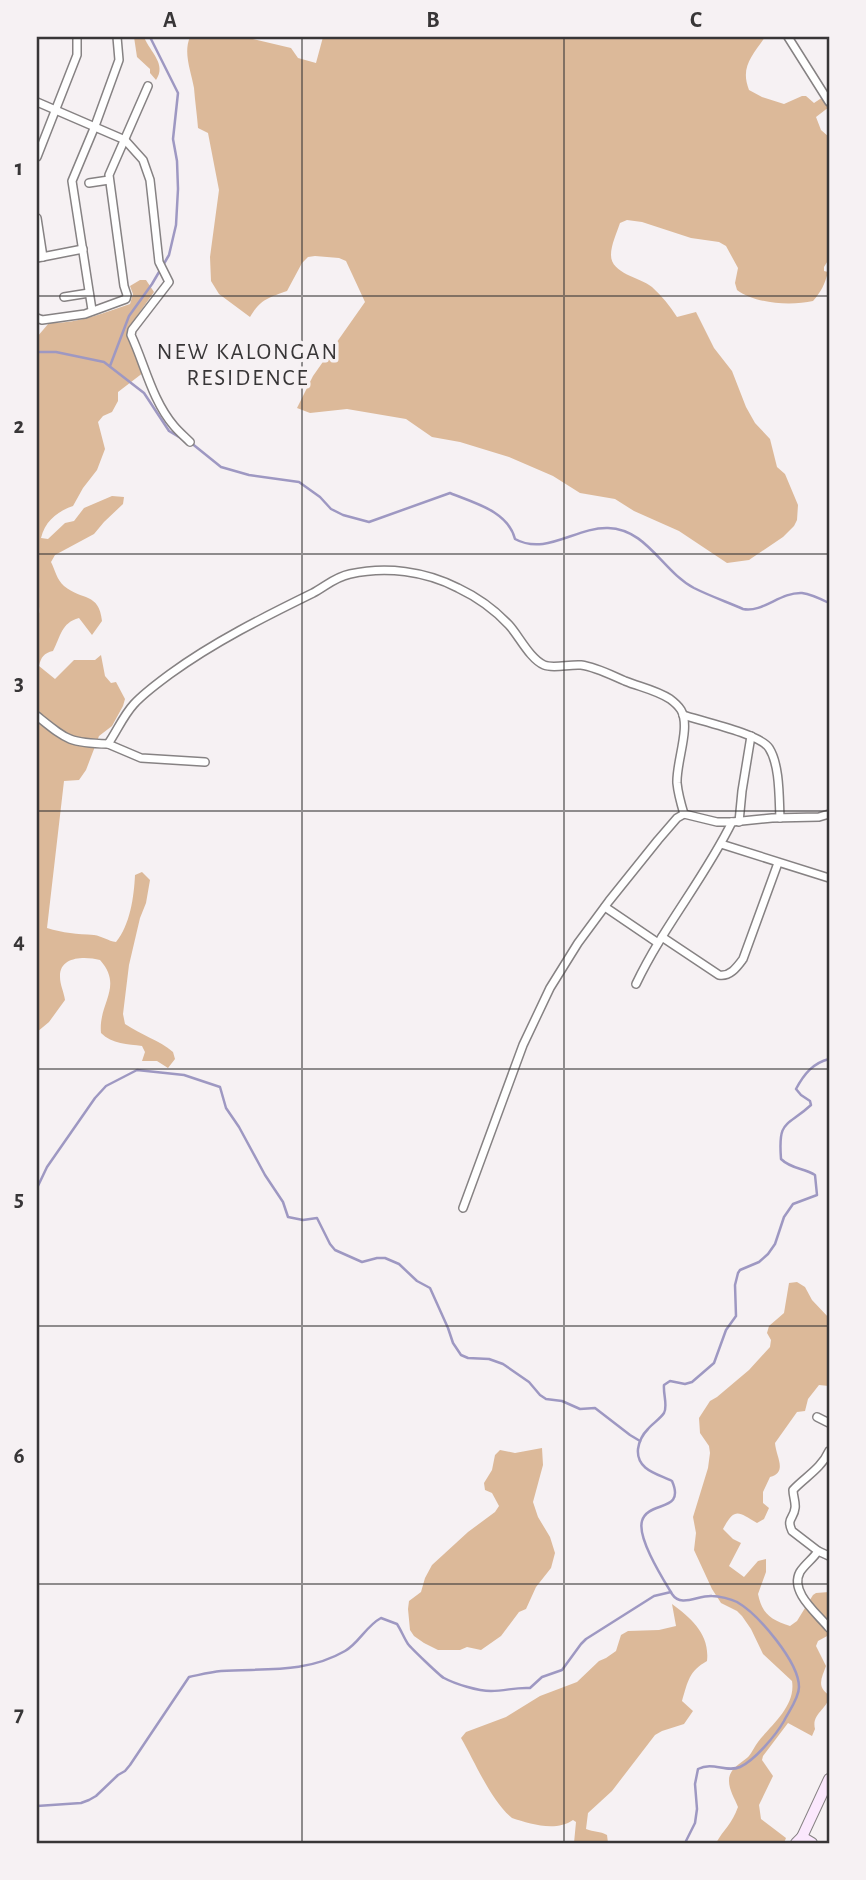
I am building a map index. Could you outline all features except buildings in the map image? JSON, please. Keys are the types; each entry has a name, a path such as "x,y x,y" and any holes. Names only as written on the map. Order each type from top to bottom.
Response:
{"street":[{"path":"37,157 78,55 77,37"},
{"path":"92,310 72,181 120,57 117,37"},
{"path":"788,37 829,102"},
{"path":"37,318 42,320 85,314 124,301 127,295 109,180 149,86"},
{"path":"37,102 125,141 143,160 147,169 159,262 169,282 132,330 131,335 163,410 190,442"},
{"path":"89,183 109,180"},
{"path":"37,218 40,257 83,249"},
{"path":"64,297 89,293"},
{"path":"108,744 131,706 155,685 195,656 323,588 332,579 364,571 415,573 457,587 477,598 511,627 539,662 546,666 583,665 662,695 677,704 685,724 677,783 684,814"},
{"path":"683,715 751,736 765,743 773,755 779,787 780,817"},
{"path":"37,716 71,741 108,744 141,758 205,762"},
{"path":"636,984 660,940 735,822 751,736"},
{"path":"463,1208 523,1045 550,988 578,943 677,818 684,814 717,822 735,822 780,817 819,817 829,814"},
{"path":"721,844 829,878"},
{"path":"605,907 719,975 725,975 743,959 778,863"},
{"path":"817,1417 829,1423"},
{"path":"829,1451 811,1475 793,1490 795,1509 789,1523 792,1531 829,1556"},
{"path":"818,1550 797,1578 798,1590 804,1601 829,1628"},
{"path":"812,1843 799,1840 829,1779"}],"shaded area":[{"path":"134,37 144,37 159,63 156,80 150,69 137,57"},
{"path":"190,37 245,37 291,48 298,58 316,63 323,37 765,37 747,68 749,90 784,104 802,96 814,103 829,93 829,107 816,117 821,130 829,137 829,259 824,267 824,271 828,272 827,276 818,294 813,301 795,303 764,301 745,295 737,290 735,283 738,268 726,246 642,222 627,220 620,223 611,255 616,267 652,287 677,317 696,312 714,348 732,371 755,423 770,439 777,467 785,474 798,505 794,526 783,537 749,560 727,563 679,531 634,511 615,499 580,493 553,476 509,457 460,442 432,437 406,419 347,409 310,413 297,408 313,376 365,302 346,261 315,256 308,257 302,263 287,291 266,300 250,317 219,294 211,281 210,257 219,190 208,133 198,128 187,56"},
{"path":"140,280 146,280 154,292 127,330 137,343 148,369 118,392 118,401 112,412 98,422 105,449 97,470 73,506 53,518 41,538 48,539 65,523 74,521 84,508 112,496 124,497 123,504 94,534 55,555 51,562 64,586 97,605 102,621 92,635 79,618 68,623 53,651 43,656 39,666 55,679 74,660 95,660 101,655 105,676 111,683 116,682 125,699 112,726 99,736 86,770 79,780 64,781 47,928 97,936 116,942 128,919 135,875 142,872 150,880 129,965 123,1014 125,1024 173,1052 175,1059 168,1068 157,1061 142,1061 145,1052 142,1046 115,1041 101,1033 110,979 100,960 80,958 64,965 60,977 65,1000 49,1022 37,1032 37,337 49,323 80,320 130,304 133,294 130,286"},
{"path":"797,1282 805,1287 812,1300 829,1318 829,1386 819,1385 808,1399 805,1411 797,1412 775,1443 780,1468 779,1472 770,1477 763,1492 763,1503 769,1508 764,1519 757,1523 737,1514 731,1517 723,1529 741,1543 729,1566 744,1577 758,1561 766,1559 766,1572 758,1594 762,1607 773,1619 790,1626 797,1621 813,1595 829,1592 829,1635 818,1641 816,1646 826,1666 822,1689 829,1695 816,1719 812,1736 788,1723 763,1756 762,1760 773,1776 759,1805 761,1819 786,1838 784,1843 716,1843 738,1807 729,1784 731,1773 749,1756 787,1707 792,1681 763,1654 742,1616 721,1603 694,1550 696,1533 693,1517 710,1453 709,1446 700,1433 699,1418 710,1401 749,1370 770,1347 771,1340 767,1333 769,1326 784,1313 789,1283"},
{"path":"542,1448 543,1465 533,1502 555,1553 551,1568 536,1587 526,1609 519,1612 501,1636 481,1650 467,1647 460,1650 438,1650 424,1643 410,1630 409,1601 421,1592 432,1565 499,1506 492,1493 485,1490 484,1483 492,1470 495,1455 500,1450 515,1453"},
{"path":"672,1604 698,1628 705,1643 707,1661 696,1669 688,1682 682,1701 693,1711 684,1724 655,1735 612,1791 588,1813 586,1829 607,1835 608,1843 574,1843 576,1822 573,1820 559,1826 551,1826 512,1818 490,1792 461,1738 466,1732 506,1717 540,1696 577,1682 599,1661 616,1651 621,1635 628,1631 659,1630 676,1626"}],"waterway":[{"path":"110,366 129,316 169,255 176,225 178,189 173,139 178,93 150,37"},
{"path":"37,352 56,352 104,362 144,393 169,431 184,440"},
{"path":"190,442 221,467 249,475 299,482 331,509 369,522 450,493 489,509 505,521 515,539 527,543 550,543 596,529 622,530 644,543 683,581 743,609 758,608 786,596 802,593 829,603"},
{"path":"685,1843 695,1823 695,1784 698,1769 709,1766 730,1769 740,1767 752,1759 780,1727 796,1700 799,1687 785,1652 746,1608 721,1597 707,1596 685,1601 672,1594 652,1558 641,1528 646,1515 670,1502 675,1491 672,1481 644,1467 638,1456 638,1446 644,1434 664,1413 664,1385 670,1381 685,1384 692,1382 714,1363 726,1330 736,1316 735,1285 740,1270 759,1262 768,1254 775,1244 784,1217 793,1204 817,1195 815,1175 781,1159 780,1146 786,1126 811,1105 796,1089 814,1066 829,1059"},
{"path":"37,1188 47,1167 106,1086 137,1070 184,1075 220,1087 226,1108 283,1202 288,1217 303,1220 317,1218 335,1250 362,1262 385,1258 399,1264 417,1281 430,1288 453,1343 461,1355 503,1364 529,1382 546,1399 562,1401 580,1409 595,1408 640,1441"},
{"path":"37,1806 81,1803 96,1796 130,1765 189,1677 221,1671 300,1667 315,1663 350,1648 381,1618 397,1624 410,1647 444,1678 486,1691 530,1688 542,1677 562,1670 586,1639 654,1596 671,1592"}],"district":[{"name":"NEW KALONGAN RESIDENCE","path":"248,364"}]}
